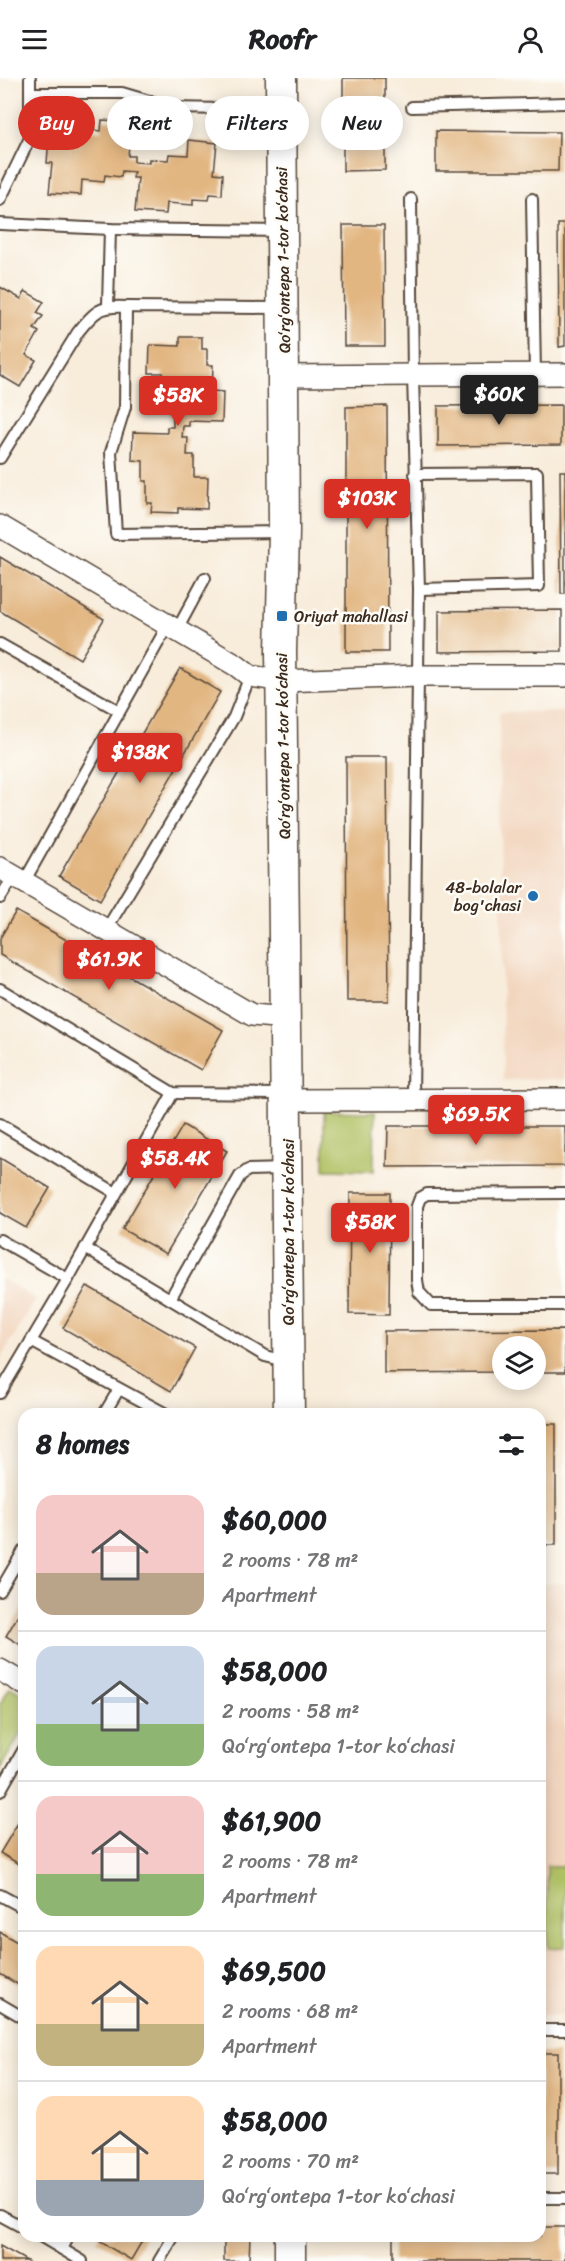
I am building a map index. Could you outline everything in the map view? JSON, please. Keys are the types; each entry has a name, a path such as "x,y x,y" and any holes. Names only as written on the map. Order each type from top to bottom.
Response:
{"street":[{"name":"Qoʻrgʻontepa 1-tor koʻchasi","path":"281,78 281,96"},
{"name":"Qoʻrgʻontepa 1-tor koʻchasi","path":"282,150 284,308 282,681 289,1408"},
{"path":"284,376 565,374"},
{"path":"0,526 173,627 250,676 282,681 418,676 565,676"},
{"path":"12,875 252,1015 286,1018"},
{"path":"287,1097 413,1100 565,1099"},
{"path":"2,1675 18,1682"},
{"path":"290,2242 290,2261"}],"lane":[{"path":"0,200 30,138 30,78"},
{"path":"30,93 122,93 173,108 205,109"},
{"path":"412,107 565,103"},
{"path":"411,199 419,589 413,1100"},
{"path":"532,199 535,374"},
{"path":"0,224 110,229 283,231"},
{"path":"108,306 110,229"},
{"path":"0,458 78,332 92,315 108,306 284,308"},
{"path":"126,307 125,406 111,452 116,534 284,532"},
{"path":"416,474 537,472 539,586 419,589"},
{"path":"0,898 12,875 205,578"},
{"path":"0,645 119,711"},
{"path":"106,930 234,717 250,676"},
{"path":"0,989 173,1093 287,1097"},
{"path":"0,1393 68,1279 173,1093"},
{"path":"0,1124 116,1193"},
{"path":"170,1299 240,1176 248,1170 287,1169"},
{"path":"565,1193 427,1194 420,1198 417,1206 417,1280 419,1292 431,1305 565,1305"},
{"path":"0,1240 68,1279"},
{"path":"85,1248 264,1356 288,1361"},
{"path":"31,1341 155,1408"},
{"path":"108,1408 119,1389"},
{"path":"0,1591 18,1561"},
{"path":"0,1791 18,1760"},
{"path":"0,1894 18,1904"},
{"path":"0,2004 18,2014"},
{"path":"546,2030 565,2030"},
{"path":"546,2198 565,2198"},
{"path":"0,2215 18,2225"},
{"path":"50,2242 82,2261"},
{"path":"62,2249 66,2242"},
{"path":"159,2261 170,2242"}],"shaded area":[{"name":"48-bolalar bog'chasi","path":"499,712 565,712 565,1079 503,1080"},
{"path":"0,1278 36,1299 0,1360"},
{"path":"546,1583 565,1583 565,2016 546,2016"}],"green space":[{"path":"324,1111 375,1112 374,1171 324,1170"},
{"path":"10,1687 18,1692 18,1738 0,1769 0,1704"},
{"path":"547,1866 565,1866 565,1947 548,1948"}],"building":[{"path":"343,78 385,78 385,96 343,96"},
{"path":"102,120 107,120 107,150 129,150 128,156 134,156 134,162 149,163 149,159 168,160 169,154 188,155 188,150 193,150 193,140 205,142 205,150 216,150 214,173 223,174 222,195 210,194 209,200 193,199 193,205 167,203 166,214 135,212 138,178 133,178 134,172 122,171 121,177 105,175 104,182 82,180 81,195 49,193 52,163 47,163 48,150 95,150 95,130 101,131"},
{"path":"436,131 559,132 558,171 436,171"},
{"path":"343,150 385,150 385,170 343,171"},
{"path":"558,224 565,224 565,346 559,347"},
{"path":"343,225 384,225 385,346 344,346"},
{"path":"0,287 21,299 25,291 44,302 37,313 43,316 34,329 39,332 26,355 36,360 20,387 0,375"},
{"path":"180,337 202,337 202,349 207,349 207,365 213,365 212,391 223,392 222,422 189,421 189,426 183,426 182,438 188,438 187,455 194,455 194,477 208,477 207,509 178,508 178,513 151,512 152,503 147,503 147,481 143,481 143,461 132,460 133,432 167,433 167,427 173,427 173,412 169,412 169,389 163,389 163,373 149,373 150,345 180,346"},
{"path":"561,405 561,445 438,446 438,406"},
{"path":"387,406 388,652 346,652 346,407"},
{"path":"560,471 565,471 565,594 561,594"},
{"path":"0,557 104,619 80,659 0,611"},
{"path":"562,610 562,651 439,652 439,611"},
{"path":"180,668 220,692 100,900 59,876"},
{"path":"346,757 387,757 389,1001 347,1001"},
{"path":"16,911 223,1030 201,1070 0,955 0,938"},
{"path":"183,1125 227,1151 166,1254 122,1229"},
{"path":"388,1126 565,1126 565,1166 387,1167"},
{"path":"0,1158 50,1188 26,1228 0,1213"},
{"path":"350,1193 390,1193 389,1315 349,1314"},
{"path":"87,1286 195,1348 171,1391 63,1328"},
{"path":"565,1330 565,1372 546,1372 546,1336 492,1336 492,1372 384,1373 384,1331"},
{"path":"546,1424 556,1424 556,1545 546,1545"},
{"path":"18,1615 18,1643 6,1636"},
{"path":"18,1823 18,1864 0,1853"},
{"path":"0,1932 18,1942 18,1984 0,1974"},
{"path":"546,2053 558,2053 558,2174 546,2174"},
{"path":"546,2227 565,2227 565,2261 393,2261 393,2242 546,2242"},
{"path":"100,2242 142,2242 131,2260"},
{"path":"224,2242 250,2242 249,2261 224,2261"},
{"path":"0,2246 27,2261 0,2261"}],"place":[{"name":"Oriyat mahallasi","path":"282,616"},
{"name":"48-bolalar bog'chasi","path":"533,896"}]}
